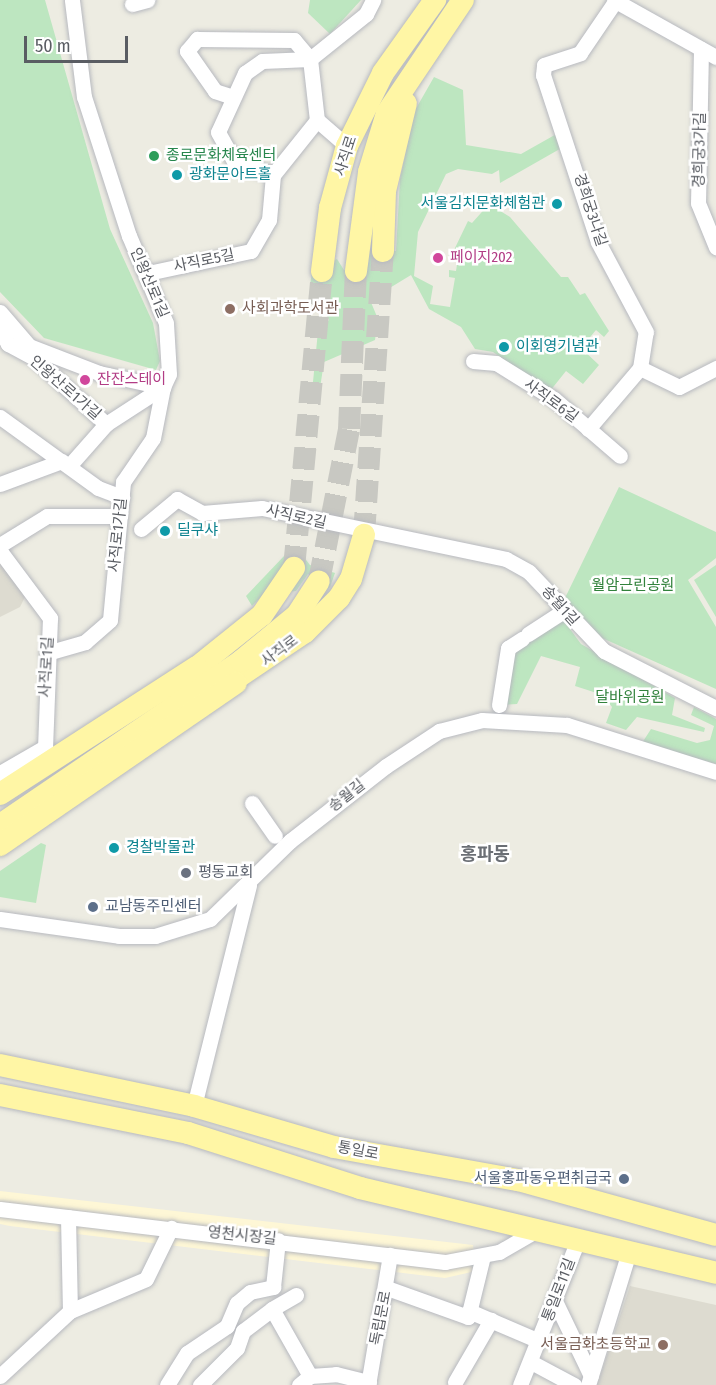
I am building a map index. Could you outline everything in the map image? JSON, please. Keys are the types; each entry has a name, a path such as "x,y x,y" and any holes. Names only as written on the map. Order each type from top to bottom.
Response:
{"main road":[{"name":"사직로","path":"322,271 330,208 347,146 400,51 435,0"},
{"name":"사직로","path":"400,51 363,161 352,271 369,172 387,113 464,0"},
{"name":"사직로","path":"383,250 391,153 427,52"},
{"name":"사직로","path":"0,809 141,722 257,668 305,632 351,579 364,535"},
{"name":"사직로","path":"0,825 262,635 308,575 196,667 141,722"},
{"path":"0,794 196,667"},
{"path":"0,845 257,668"},
{"name":"통일로","path":"0,1065 194,1106 334,1147 518,1180 716,1235"},
{"path":"0,1095 188,1132 360,1188 578,1240 628,1255 716,1273"}],"street":[{"name":"인왕산로1길","path":"72,0 87,107 129,236 148,273 170,341 163,387"},
{"path":"317,120 273,175 234,161 218,132 245,73 262,61 310,59 366,14 373,0"},
{"path":"614,1 716,57"},
{"name":"경희궁3나길","path":"614,1 580,53 544,64 543,75 598,242 646,332 640,368"},
{"path":"233,97 215,91 187,51 197,39 294,40 310,59 317,120 347,146"},
{"name":"경희궁3가길","path":"701,49 698,203 716,247"},
{"name":"사직로5길","path":"148,273 251,251 269,220 273,175"},
{"path":"0,312 29,346 99,373 163,387"},
{"name":"인왕산로1가길","path":"0,329 8,344 34,358 106,424"},
{"name":"사직로6길","path":"473,361 496,363 554,399 620,456"},
{"path":"588,429 640,368 679,387 716,368"},
{"name":"인왕산로1가길","path":"66,464 106,424 163,387"},
{"name":"사직로1가길","path":"47,653 85,642 110,620 123,482 153,438 163,387"},
{"path":"0,417 66,464 122,497"},
{"path":"0,484 66,464"},
{"name":"사직로2길","path":"141,529 177,499 202,513 262,508 393,533"},
{"path":"0,544 47,516 120,516"},
{"name":"송월1길","path":"393,533 506,559 529,572 604,651 716,708"},
{"name":"사직로1길","path":"0,551 50,618 45,747 0,773"},
{"path":"499,705 508,648 559,614"},
{"name":"송월길","path":"0,919 119,936 155,936 210,919 227,908 251,878 386,766 439,731 482,720 567,726 716,772"},
{"path":"252,803 274,836"},
{"path":"194,1106 251,878"},
{"name":"영천시장길","path":"0,1209 278,1240 445,1262 483,1256 537,1230"},
{"path":"68,1217 70,1311"},
{"path":"0,1376 70,1311 146,1279 171,1228"},
{"path":"166,1385 187,1353 227,1326 237,1303 250,1292 273,1287 278,1240"},
{"name":"통일로11길","path":"520,1385 578,1240"},
{"name":"독립문로","path":"273,1287 277,1305 304,1380 368,1383 387,1288 390,1254"},
{"path":"590,1380 628,1255"},
{"path":"387,1288 418,1297 468,1317 483,1256"},
{"path":"201,1385 237,1348 243,1331 277,1305 296,1295"},
{"path":"555,1301 590,1380"},
{"name":"통일로11길","path":"469,1311 539,1341"},
{"path":"455,1382 491,1320"},
{"path":"531,1362 574,1385"}],"shaded area":[{"path":"0,553 28,591 20,607 0,617"},
{"path":"0,1191 473,1245 476,1271 445,1278 10,1226 0,1224"},
{"name":"서울금화초등학교","path":"630,1286 716,1305 716,1385 597,1385"}],"green space":[{"path":"0,0 45,0 110,229 153,323 160,361 156,370 44,338 0,292"},
{"path":"310,0 361,0 330,34 308,13"},
{"path":"434,77 463,90 466,145 521,154 560,132 565,146 500,183 499,170 492,174 458,169 446,174 418,232 414,276 433,286 430,304 450,307 455,278 449,277 449,270 456,271 459,252 454,250 468,221 472,223 489,204 510,217 561,277 568,277 580,295 585,293 609,331 604,337 596,330 581,348 599,365 583,384 566,371 550,391 493,352 475,349 461,327 429,309 411,275 370,300 378,319 375,340 324,362 320,388 312,392 318,331 329,320 310,286 312,271 337,259 344,270 359,272 362,249 396,251 400,179 414,112"},
{"name":"월암근린공원","path":"619,487 716,532 716,558 688,580 716,627 716,689 602,638 565,598"},
{"path":"285,555 300,562 303,556 310,565 335,573 330,587 317,599 325,584 308,574 296,591 263,595 252,606 246,596"},
{"path":"716,565 716,617 694,580"},
{"name":"달바위공원","path":"559,614 581,644 675,698 672,715 705,728 704,732 637,717 626,730 606,723 612,707 603,695 575,686 580,667 541,656 517,704 499,705 508,648"},
{"name":"달바위공원","path":"694,707 716,719 716,764 642,743 651,729 697,743 710,740 714,726 691,715"},
{"path":"41,843 46,845 36,903 0,897 0,871"}],"tunnel":[{"path":"364,535 383,251"},
{"path":"294,568 322,271"},
{"path":"319,581 349,429 356,271"}],"place":[{"name":"종로문화체육센터","path":"154,156"},
{"name":"광화문아트홀","path":"177,175"},
{"name":"서울김치문화체험관","path":"557,204"},
{"name":"페이지202","path":"438,258"},
{"name":"사회과학도서관","path":"230,309"},
{"name":"이회영기념관","path":"504,347"},
{"name":"잔잔스테이","path":"85,380"},
{"name":"딜쿠샤","path":"165,531"},
{"name":"경찰박물관","path":"114,848"},
{"name":"평동교회","path":"186,873"},
{"name":"교남동주민센터","path":"93,907"},
{"name":"서울홍파동우편취급국","path":"624,1179"},
{"name":"서울금화초등학교","path":"663,1345"}],"district":[{"name":"홍파동","path":"485,854"}]}
